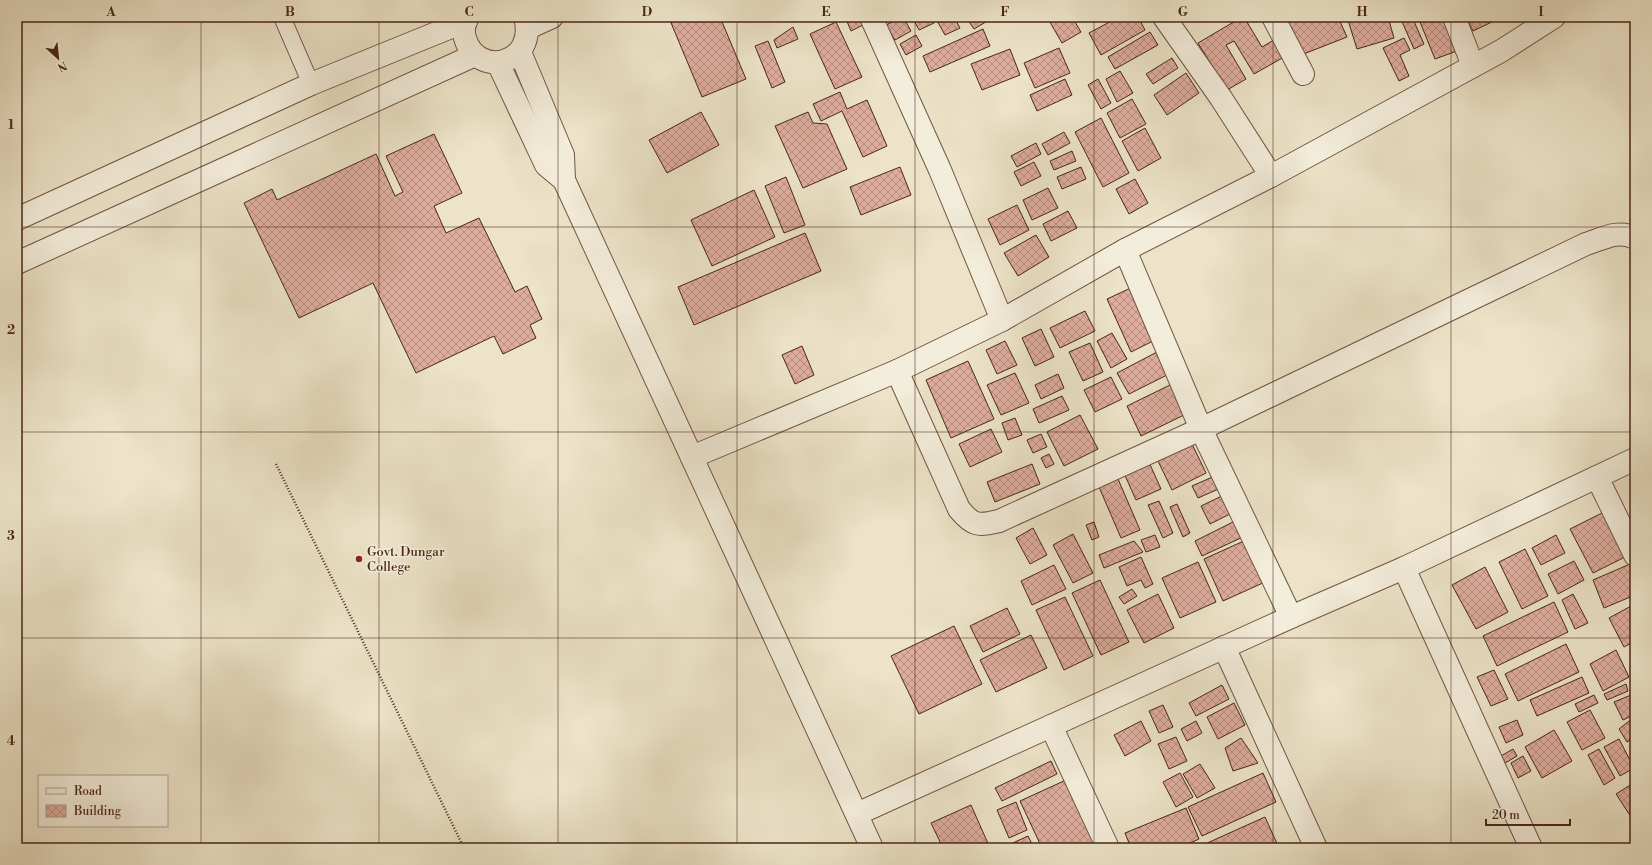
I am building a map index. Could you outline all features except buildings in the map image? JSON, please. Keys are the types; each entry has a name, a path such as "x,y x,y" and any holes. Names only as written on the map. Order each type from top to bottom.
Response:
{"street":[{"path":"467,19 464,33 467,45 475,55 486,61 498,62 510,59 520,52 526,41 526,23 552,17"},
{"path":"871,17 940,170 1002,320"},
{"path":"1164,17 1221,98 1270,176"},
{"path":"1273,17 1303,74"},
{"path":"1454,17 1473,66"},
{"path":"692,457 897,371 1002,320 1126,250 1270,176 1473,66 1554,17"},
{"path":"17,219 311,84 467,19"},
{"path":"520,52 562,155 564,180 872,848"},
{"path":"17,263 475,55"},
{"path":"498,62 546,165 564,180"},
{"path":"897,371 959,509 969,521 981,526 999,522 1201,429 1586,244 1614,234 1629,235 1635,238"},
{"path":"1126,250 1201,429 1291,617"},
{"path":"857,814 1224,647 1404,568 1635,459"},
{"path":"1597,477 1635,555"},
{"path":"1404,568 1531,848"},
{"path":"1224,647 1316,848"},
{"path":"1051,726 1108,848"}],"lane":[{"path":"282,17 311,84"}],"path":[{"path":"276,464 464,848"}],"place":[{"name":"Govt. Dungar College","path":"359,559"}]}
